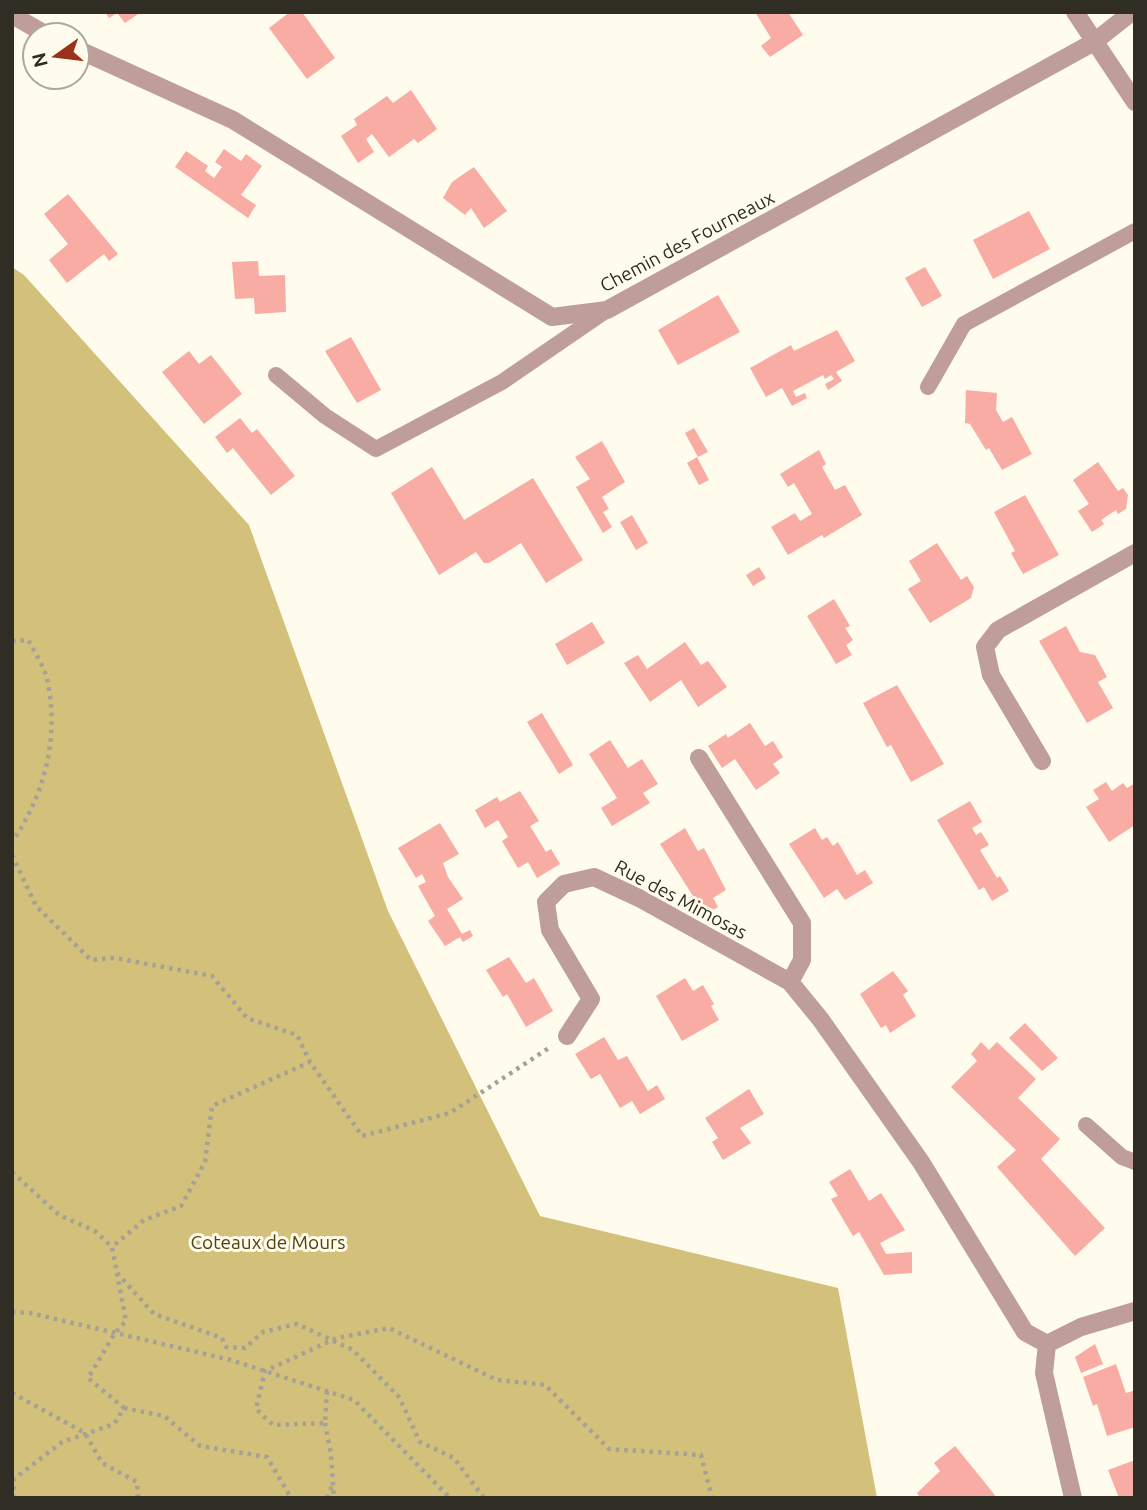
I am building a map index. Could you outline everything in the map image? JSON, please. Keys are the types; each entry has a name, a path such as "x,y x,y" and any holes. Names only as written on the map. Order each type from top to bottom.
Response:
{"street":[{"path":"1074,12 1135,102"},
{"name":"Chemin des Fourneaux","path":"91,55 233,120 552,317 607,310 1094,42 1132,12"},
{"path":"1042,761 991,675 985,648 998,630 1135,553"},
{"path":"699,758 802,923 802,960 790,982"},
{"name":"Rue des Mimosas","path":"567,1036 591,999 550,930 546,902 564,884 594,877 639,898 790,982 821,1020 921,1162 1025,1332 1047,1344"},
{"path":"1073,1498 1044,1373 1047,1344 1081,1326 1135,1311"}],"lane":[{"path":"928,387 964,324 1135,231"},
{"path":"276,375 325,415 376,449 502,382 607,310"},
{"path":"1086,1125 1122,1157 1135,1162"}],"path":[{"path":"12,640 28,640 48,682 52,743 32,813 12,842"},
{"path":"12,855 36,906 91,960 115,958 212,976 247,1018 297,1035 310,1062 362,1136 450,1114 567,1036"},
{"path":"112,1247 144,1220 181,1206 205,1163 212,1106 310,1062"},
{"path":"12,1171 59,1216 94,1231 112,1247 126,1321 115,1333 88,1378 124,1408 164,1416 200,1446 267,1457 291,1498"},
{"path":"117,1272 154,1314 222,1338 226,1347 244,1348 264,1332 296,1324 353,1350 398,1397 420,1442 454,1458 484,1498"},
{"path":"12,1312 115,1333 265,1371 354,1400 450,1498"},
{"path":"265,1371 331,1341 389,1328 497,1380 545,1385 609,1449 701,1455 712,1498"},
{"path":"265,1371 256,1409 273,1425 325,1423"},
{"path":"327,1391 325,1423 334,1498"},
{"path":"12,1393 85,1433 103,1463 137,1482 138,1498"},
{"path":"13,1498 14,1479 62,1442 114,1424 124,1408"},
{"path":"327,1498 333,1483"}],"green space":[{"name":"Coteaux de Mours","path":"12,267 24,275 249,525 388,911 540,1216 838,1288 877,1498 12,1498"}],"building":[{"path":"105,12 141,12 125,23 117,13 109,18"},
{"path":"290,12 302,12 335,58 307,79 269,28"},
{"path":"755,12 788,12 803,35 770,57 761,46 771,38"},
{"path":"411,90 437,129 418,143 414,139 389,157 372,134 366,139 374,152 358,163 341,136 357,125 354,119 387,96 393,103"},
{"path":"224,149 241,161 246,154 262,166 241,195 256,205 248,218 175,167 186,151 208,166 205,171 214,178 222,167 215,162"},
{"path":"474,167 507,211 484,228 471,208 465,215 443,198 452,182"},
{"path":"68,194 118,254 109,261 104,254 67,283 49,260 68,244 44,214"},
{"path":"1029,211 1050,249 993,279 973,240"},
{"path":"258,261 259,276 285,275 286,312 255,314 254,298 235,299 232,262"},
{"path":"925,267 942,296 922,307 905,278"},
{"path":"718,295 740,332 678,365 658,330"},
{"path":"837,330 855,361 836,372 842,381 828,390 825,384 834,379 831,375 825,379 823,375 793,391 796,397 805,393 807,398 792,406 782,388 766,397 750,368 791,345 794,351"},
{"path":"351,337 381,390 357,403 325,351"},
{"path":"189,351 199,364 211,355 242,394 204,424 162,372"},
{"path":"966,390 997,393 996,410 1003,422 1012,417 1032,454 1002,470 989,448 986,450 970,424 965,423"},
{"path":"240,418 252,433 257,429 295,476 271,495 233,448 227,453 215,437"},
{"path":"694,428 708,452 698,457 685,433"},
{"path":"602,441 625,482 602,497 609,509 603,512 612,527 603,533 576,487 590,479 575,457"},
{"path":"819,450 826,464 822,467 835,490 845,485 862,515 824,538 822,535 788,555 771,527 795,513 800,521 812,514 794,483 788,487 780,474"},
{"path":"697,457 709,480 699,485 687,463"},
{"path":"1098,462 1118,491 1123,488 1128,495 1126,509 1118,514 1116,510 1101,520 1104,524 1092,532 1078,511 1089,504 1073,480"},
{"path":"432,467 464,520 533,478 583,560 546,583 521,543 489,563 484,563 476,552 439,575 391,493"},
{"path":"1025,495 1059,555 1023,574 1011,553 1015,551 994,512"},
{"path":"632,515 648,543 636,550 620,522"},
{"path":"937,543 961,580 967,576 974,587 971,598 930,623 908,589 921,581 909,561"},
{"path":"759,567 766,578 753,586 746,575"},
{"path":"834,599 850,626 845,628 853,640 846,645 852,655 836,664 807,616"},
{"path":"592,622 605,643 567,665 555,644"},
{"path":"1066,626 1080,652 1095,655 1107,677 1098,682 1113,708 1087,723 1039,641"},
{"path":"685,642 701,665 708,661 727,687 698,707 681,680 650,702 624,663 638,655 647,669"},
{"path":"897,685 944,764 911,782 891,745 887,747 863,703"},
{"path":"542,713 573,765 559,774 527,722"},
{"path":"750,723 765,746 773,741 783,757 773,764 780,773 756,790 735,759 722,768 708,746 726,734 728,738"},
{"path":"610,740 628,768 642,759 658,784 643,793 650,803 612,826 601,808 617,798 589,754"},
{"path":"1106,782 1112,791 1123,783 1127,788 1135,783 1135,825 1109,842 1086,807 1099,799 1093,790"},
{"path":"520,791 539,821 530,826 546,852 551,849 560,864 537,878 528,862 518,868 502,841 508,837 498,820 485,828 475,810 497,797 500,802"},
{"path":"970,801 982,822 972,828 976,835 981,832 989,845 980,850 997,878 1000,876 1009,891 992,901 984,887 979,890 937,820"},
{"path":"440,823 459,854 443,863 448,877 463,899 447,909 462,934 470,930 473,936 463,942 460,937 445,946 428,921 435,916 418,886 426,882 422,874 416,878 398,848"},
{"path":"685,828 698,851 704,848 726,890 713,898 718,907 700,918 688,898 693,896 660,844"},
{"path":"815,828 822,840 827,837 833,846 838,842 857,875 865,870 873,883 845,900 837,889 824,898 789,844"},
{"path":"509,957 526,983 534,978 553,1011 526,1027 507,994 503,997 486,970"},
{"path":"893,971 908,991 903,995 916,1016 890,1033 886,1025 881,1028 860,994"},
{"path":"685,978 693,991 703,985 714,1004 711,1006 719,1020 682,1041 656,996"},
{"path":"1025,1023 1058,1058 1042,1071 1009,1038"},
{"path":"604,1037 618,1060 627,1056 648,1091 657,1085 665,1099 640,1114 632,1101 620,1108 600,1074 591,1079 575,1054"},
{"path":"981,1042 989,1050 997,1042 1036,1079 1018,1098 1060,1139 1041,1159 1105,1228 1075,1256 997,1167 1016,1150 951,1087 977,1061 971,1054"},
{"path":"749,1089 764,1114 740,1128 751,1143 723,1160 712,1142 718,1138 705,1118"},
{"path":"850,1169 869,1201 881,1193 905,1230 880,1243 886,1254 912,1252 912,1273 884,1275 859,1232 853,1236 831,1199 838,1196 829,1182"},
{"path":"1095,1344 1103,1364 1081,1373 1075,1357"},
{"path":"1116,1364 1126,1393 1133,1391 1135,1396 1135,1427 1107,1436 1097,1404 1093,1406 1083,1377"},
{"path":"955,1446 997,1498 920,1498 917,1493 940,1471 934,1463"},
{"path":"1135,1460 1135,1498 1119,1498 1108,1470"}]}
